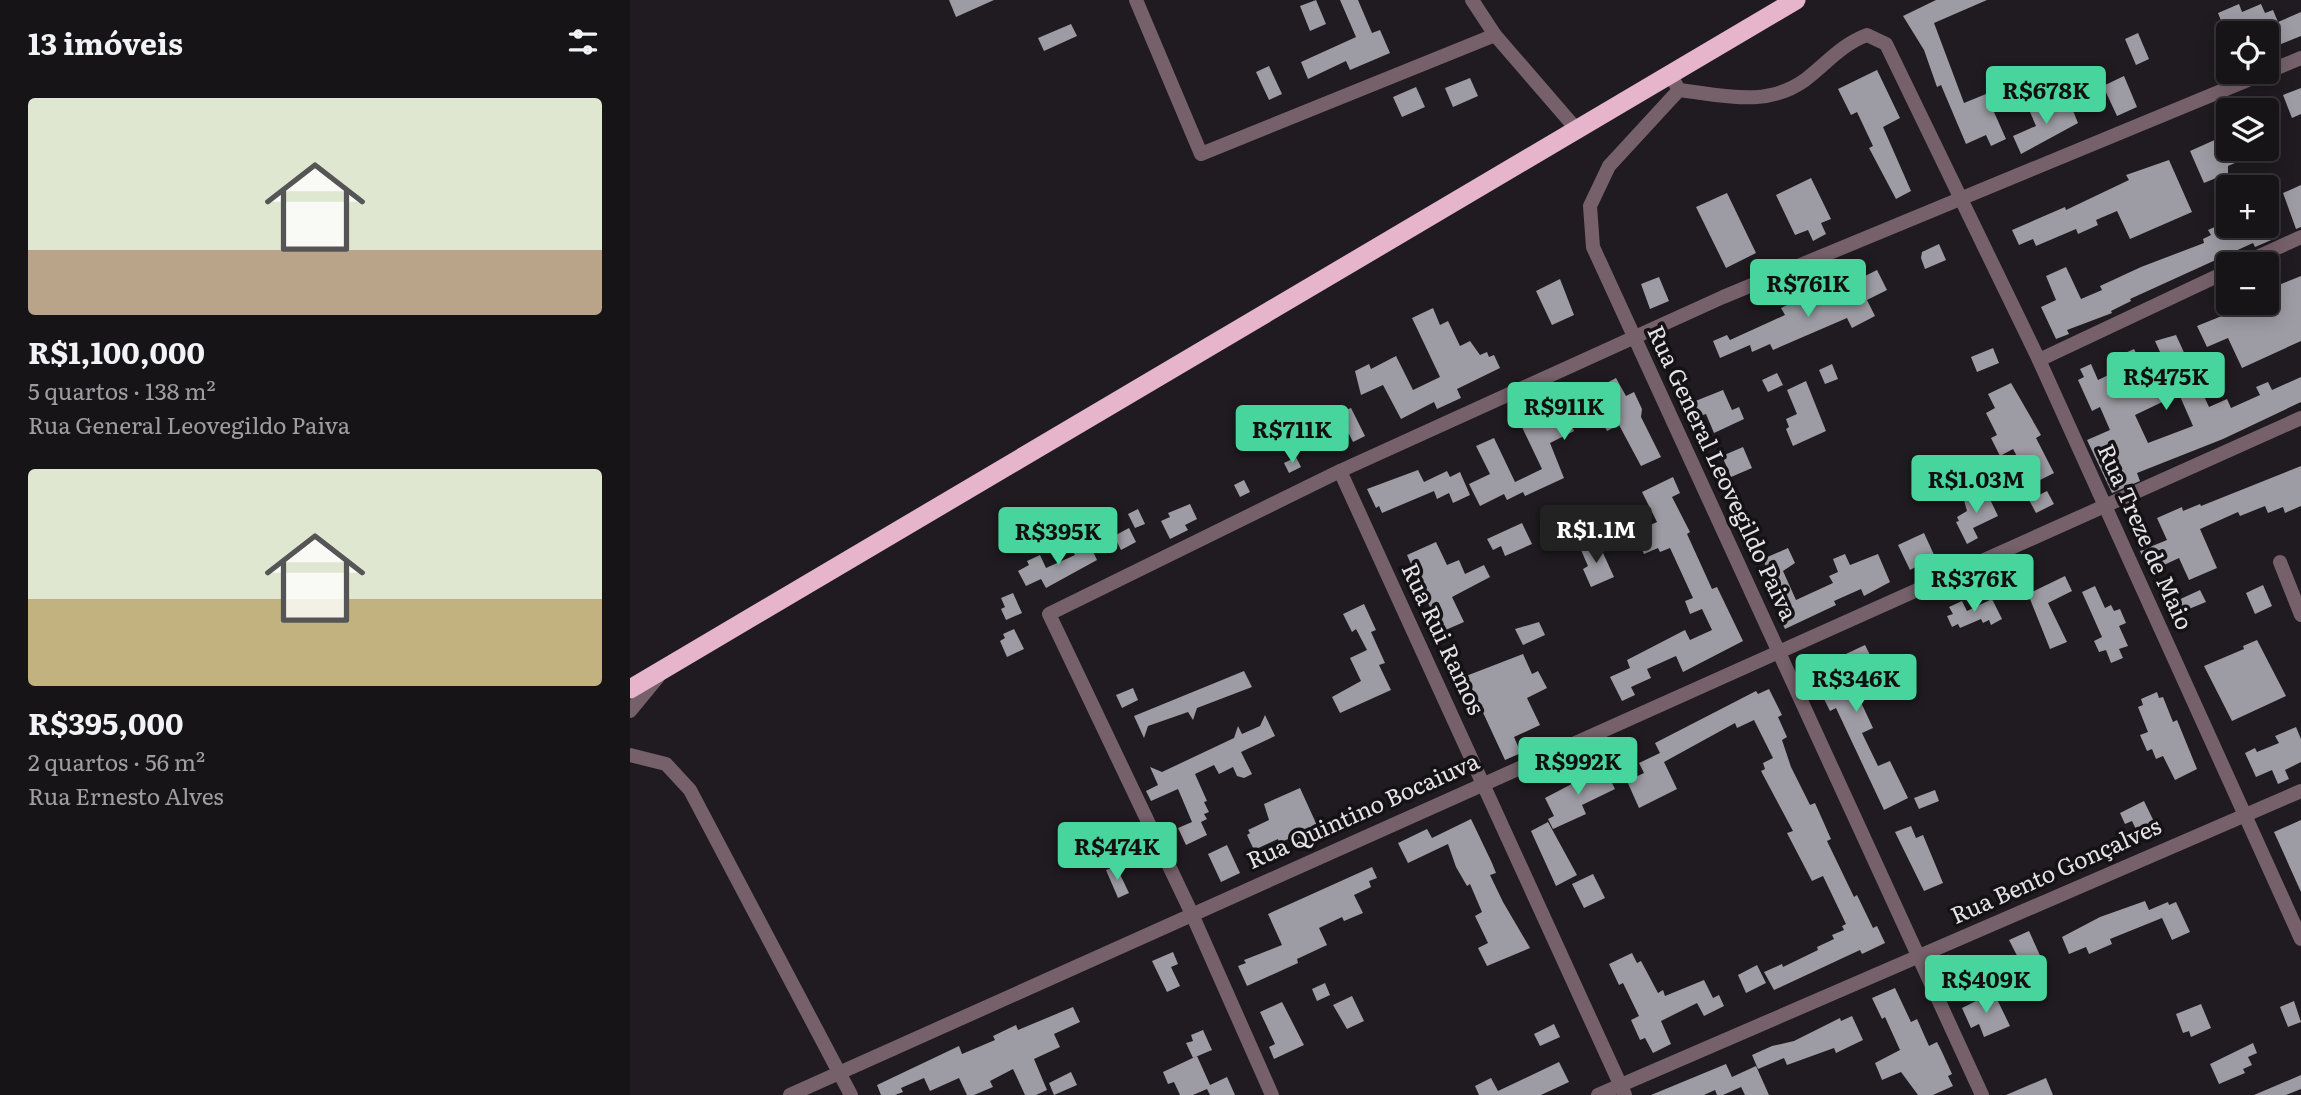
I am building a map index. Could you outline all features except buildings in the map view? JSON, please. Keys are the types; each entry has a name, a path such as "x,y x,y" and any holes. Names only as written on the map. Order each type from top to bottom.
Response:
{"highway":[{"path":"630,689 1578,131 1674,83 1797,0"}],"street":[{"path":"1136,0 1201,155 1495,35"},
{"path":"1472,0 1495,35 1578,131"},
{"name":"Rua Treze de Maio","path":"1674,83 1754,99 1779,95 1805,80 1850,41 1867,35 1885,44 1962,196 2039,360 2301,939"},
{"path":"1272,1095 1191,912 1049,614 1340,471 1634,337 1962,196 2301,58"},
{"name":"Rua General Leovegildo Paiva","path":"1674,83 1609,166 1590,206 1593,247 1982,1095"},
{"path":"2267,252 2301,236"},
{"path":"2039,360 2216,277"},
{"name":"Rua Quintino Bocaiuva","path":"790,1095 1191,912 1779,653 2301,418"},
{"name":"Rua Rui Ramos","path":"1340,471 1623,1090"},
{"path":"2280,562 2301,615"},
{"path":"630,711 666,668"},
{"path":"630,755 666,764 690,790 851,1095"},
{"name":"Rua Bento Gonçalves","path":"1598,1095 1623,1090 1918,957 2301,790"}]}
